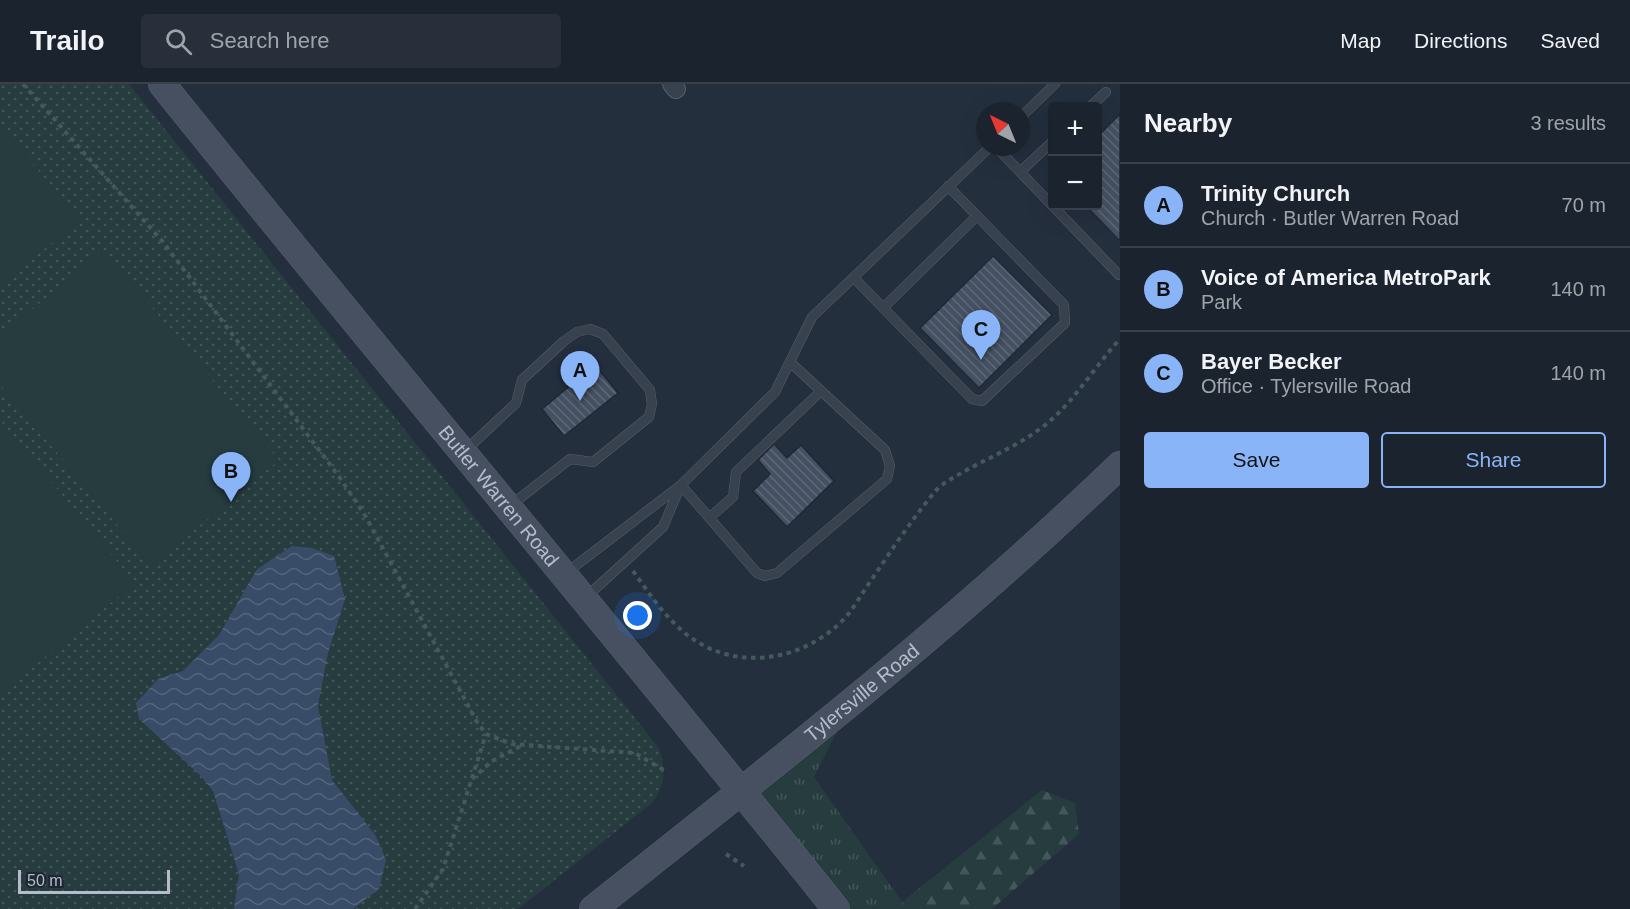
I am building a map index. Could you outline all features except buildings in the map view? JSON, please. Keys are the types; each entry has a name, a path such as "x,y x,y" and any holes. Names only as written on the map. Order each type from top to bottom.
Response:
{"main road":[{"name":"Butler Warren Road","path":"162,84 463,453 566,574 836,909"},
{"name":"Tylersville Road","path":"592,909 741,792 931,636 1120,465"}],"lane":[{"path":"1030,108 1055,84"},
{"path":"1095,102 1106,92"},
{"path":"1020,172 1048,147"},
{"path":"566,574 681,485 775,392 812,317 980,156"},
{"path":"1005,156 1119,275"},
{"path":"854,278 972,399 982,401 1065,322 1065,305 948,186"},
{"path":"883,308 977,216"},
{"path":"463,453 516,403 522,380 577,332 590,329 603,334 650,390 652,404 649,417 593,462 570,459 509,507"},
{"path":"681,485 757,573 765,576 777,573 887,479 890,466 885,450 790,362"},
{"path":"709,518 734,497 736,472 820,391"},
{"path":"585,598 663,527 681,485"}],"path":[{"path":"23,84 163,242 340,478 366,517 477,722 486,734 512,744 635,753 667,772"},
{"path":"626,560 663,612 686,634 716,653 752,660 787,655 822,638 846,616 939,487 957,474 1024,439 1049,422 1120,339"},
{"path":"415,909 443,869 486,734"},
{"path":"470,781 492,761 523,745"},
{"path":"726,854 744,866"}],"green space":[{"path":"0,84 129,84 658,747 663,762 663,776 660,789 652,803 518,909 0,909"},
{"path":"0,124 79,220 0,286"},
{"path":"104,250 279,460 151,566 0,384 0,336"},
{"path":"0,420 135,583 4,691 0,687"},
{"path":"850,706 814,777 902,902 902,909 836,909 741,792"},
{"path":"1042,790 1075,803 1079,834 992,909 902,909 902,902"}],"water":[{"path":"292,546 312,548 334,556 345,599 328,653 318,706 332,780 376,836 386,860 379,889 353,909 234,909 239,874 213,791 200,775 139,719 136,703 158,679 183,671 219,635 257,569"}],"place":[{"name":"Bayer Becker","path":"981,360"},
{"name":"Trinity Church","path":"580,401"},
{"name":"Voice of America MetroPark","path":"231,502"}]}
